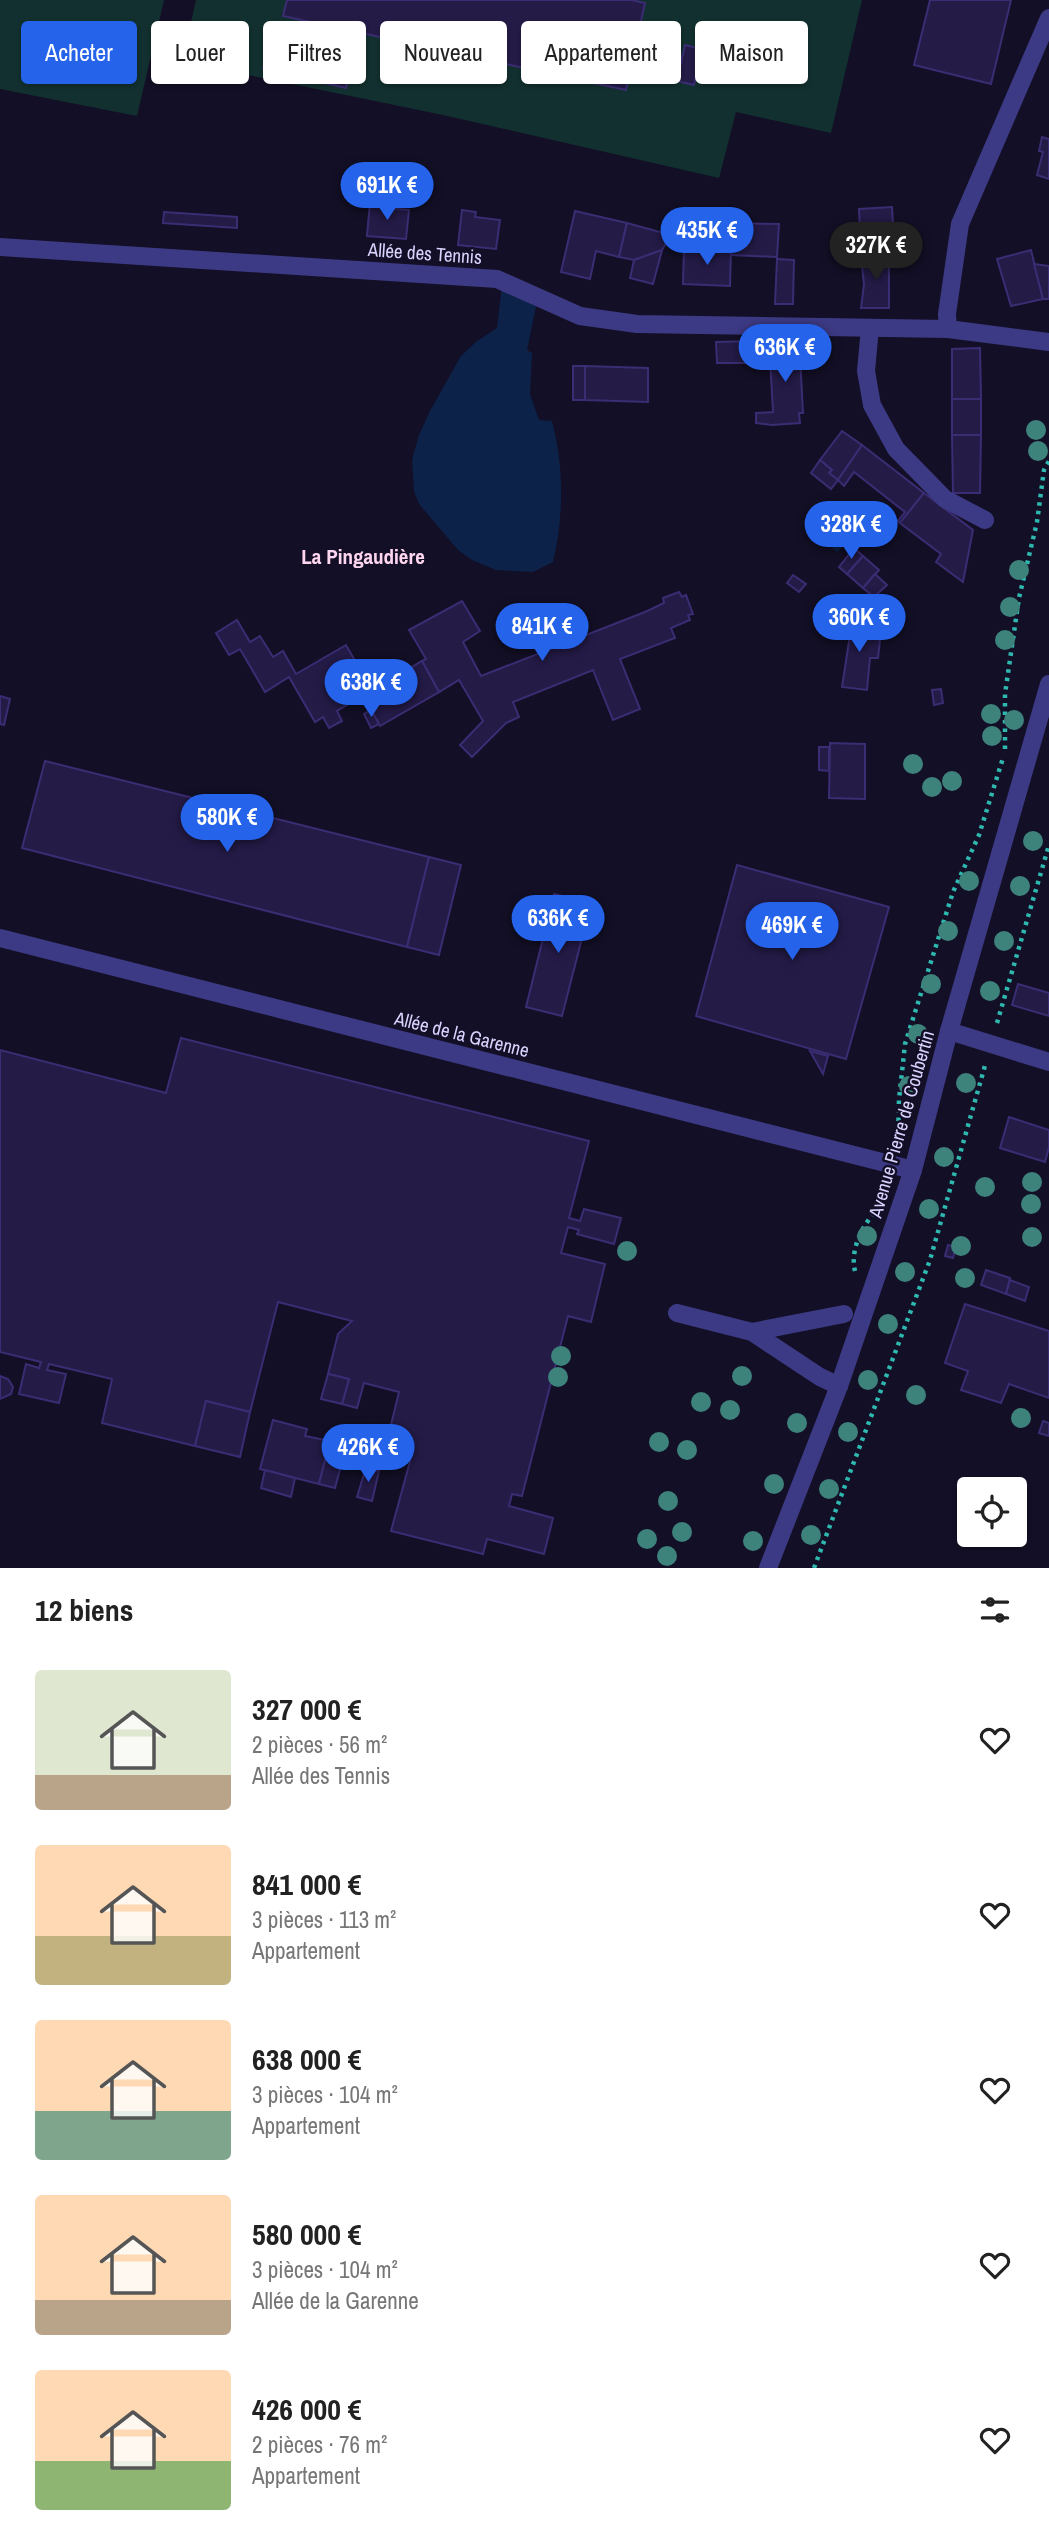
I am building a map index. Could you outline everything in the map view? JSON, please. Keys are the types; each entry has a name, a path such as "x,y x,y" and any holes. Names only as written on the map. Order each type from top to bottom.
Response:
{"street":[{"path":"948,329 947,314 960,224 1049,18"},
{"name":"Allée des Tennis","path":"0,247 497,279 580,316 637,324 948,329 1049,342"},
{"path":"870,328 866,371 872,405 896,449 945,499 985,520"},
{"name":"Avenue Pierre de Coubertin","path":"768,1568 839,1386 914,1170 949,1031 1049,684"},
{"name":"Allée de la Garenne","path":"0,938 914,1170"},
{"path":"949,1031 1049,1062"},
{"path":"677,1313 752,1332 820,1377 839,1386"},
{"path":"752,1332 844,1314"}],"path":[{"path":"892,1166 898,1143 905,1044 953,892 979,835 1006,746 1005,694 1019,598 1037,522 1044,470 1049,461"},
{"path":"814,1568 930,1260 1049,845"},
{"path":"856,1275 852,1261 862,1226 876,1211"}],"green space":[{"path":"0,0 164,0 159,21 151,21 151,56 137,116 0,89"},
{"path":"196,0 862,0 831,133 736,112 719,178 443,115 292,84 366,84 366,21 263,21 263,78 249,75 249,21 191,21"}],"water":[{"path":"502,286 537,302 527,350 532,353 530,394 539,420 552,421 559,456 561,509 557,545 553,562 533,572 496,570 472,560 458,550 419,504 414,491 412,460 419,435 461,356 497,328"},
{"path":"824,519 849,540 837,552 813,531"}],"building":[{"path":"287,0 631,0 645,3 641,21 521,21 521,67 507,64 507,21 380,21 380,37 366,34 366,21 306,21 283,16"},
{"path":"930,0 1011,0 991,84 914,65"},
{"path":"685,45 695,47 694,85 681,82"},
{"path":"329,84 347,84 346,88"},
{"path":"598,84 627,84 626,90"},
{"path":"1042,137 1049,139 1049,179 1037,175 1043,152 1039,151"},
{"path":"370,202 384,202 384,208 409,210 406,239 367,236"},
{"path":"892,207 895,255 861,257 859,209"},
{"path":"462,210 476,212 475,217 500,220 496,249 458,245"},
{"path":"575,211 627,223 619,257 596,251 590,279 561,272"},
{"path":"164,212 237,217 237,228 163,223"},
{"path":"627,223 671,235 662,250 634,260 619,257"},
{"path":"732,223 779,224 777,257 731,255"},
{"path":"684,249 731,250 730,286 683,284"},
{"path":"662,250 653,284 630,278 634,260"},
{"path":"1031,250 1043,299 1011,306 997,259"},
{"path":"889,255 889,308 861,308 864,284 861,257"},
{"path":"777,259 794,260 793,304 775,304"},
{"path":"1034,264 1049,266 1049,299 1043,299"},
{"path":"799,338 803,413 799,413 800,423 756,423 756,413 773,412 769,340"},
{"path":"751,341 752,363 717,363 716,342"},
{"path":"980,348 981,399 952,399 952,349"},
{"path":"573,366 585,366 585,400 573,400"},
{"path":"585,366 648,368 648,402 585,400"},
{"path":"952,399 981,399 981,435 952,435"},
{"path":"842,431 862,445 838,480 829,473 832,470 820,460"},
{"path":"952,435 981,435 980,493 953,493"},
{"path":"862,445 924,493 900,523 898,521 905,512 854,472 844,486 838,480"},
{"path":"820,460 832,470 829,473 838,480 831,489 811,473"},
{"path":"924,493 973,530 963,582 936,562 941,554 900,523"},
{"path":"854,548 863,556 847,574 839,567"},
{"path":"863,556 879,570 863,588 847,574"},
{"path":"875,574 887,585 874,597 863,588"},
{"path":"793,575 806,584 799,592 787,583"},
{"path":"679,592 682,597 686,595 693,614 688,615 690,620 671,628 675,638 620,659 640,709 613,720 593,670 513,702 519,717 506,723 472,757 460,745 483,721 459,680 439,692 422,661 426,659 409,630 462,601 480,631 463,642 481,676 645,612 664,603 663,598"},
{"path":"860,614 873,632 873,639 880,640 878,658 870,658 867,690 842,687 850,635 844,628"},
{"path":"237,620 250,642 260,636 273,657 283,651 296,674 346,645 372,690 337,711 342,721 329,728 323,717 315,722 289,677 265,692 240,649 229,655 216,633"},
{"path":"422,661 439,692 380,726 363,696"},
{"path":"941,689 943,703 934,705 932,690"},
{"path":"0,696 10,699 4,725 0,724"},
{"path":"371,710 379,724 371,728 364,714"},
{"path":"830,743 865,744 865,799 829,798"},
{"path":"819,747 829,747 829,771 819,770"},
{"path":"45,761 429,857 407,947 22,848"},
{"path":"429,857 461,865 439,955 407,947"},
{"path":"737,865 889,907 846,1059 696,1016"},
{"path":"554,894 591,903 562,1016 526,1007"},
{"path":"1018,984 1049,993 1049,1016 1012,1005"},
{"path":"181,1038 589,1141 569,1218 580,1221 584,1209 621,1218 614,1244 577,1234 579,1230 568,1227 561,1253 605,1264 591,1322 568,1316 522,1496 512,1494 509,1506 553,1518 544,1554 487,1539 483,1554 391,1531 412,1454 373,1443 376,1425 390,1429 399,1392 364,1383 357,1408 342,1404 349,1379 328,1374 338,1334 352,1321 278,1302 250,1412 206,1401 195,1446 102,1423 112,1379 49,1364 47,1370 66,1374 59,1403 19,1394 26,1364 39,1368 41,1362 0,1352 0,1050 166,1093"},
{"path":"810,1051 828,1056 823,1074"},
{"path":"1009,1117 1049,1130 1049,1147 1045,1162 1000,1148"},
{"path":"948,1245 956,1247 953,1258 945,1256"},
{"path":"986,1270 1010,1278 1006,1294 981,1285"},
{"path":"1010,1280 1029,1287 1025,1301 1006,1294"},
{"path":"965,1304 1049,1331 1049,1398 1009,1384 1001,1403 961,1390 968,1371 945,1363"},
{"path":"328,1374 349,1379 342,1404 321,1399"},
{"path":"0,1376 8,1379 13,1387 11,1394 0,1399"},
{"path":"206,1401 250,1412 240,1457 195,1446"},
{"path":"273,1420 307,1429 305,1436 330,1441 319,1484 260,1469"},
{"path":"1043,1421 1049,1423 1049,1436 1039,1433"},
{"path":"330,1441 346,1446 335,1488 319,1484"},
{"path":"366,1467 379,1471 372,1501 357,1497"},
{"path":"265,1470 295,1478 291,1497 261,1488"}],"district":[{"name":"La Pingaudière","path":"363,557"}]}
